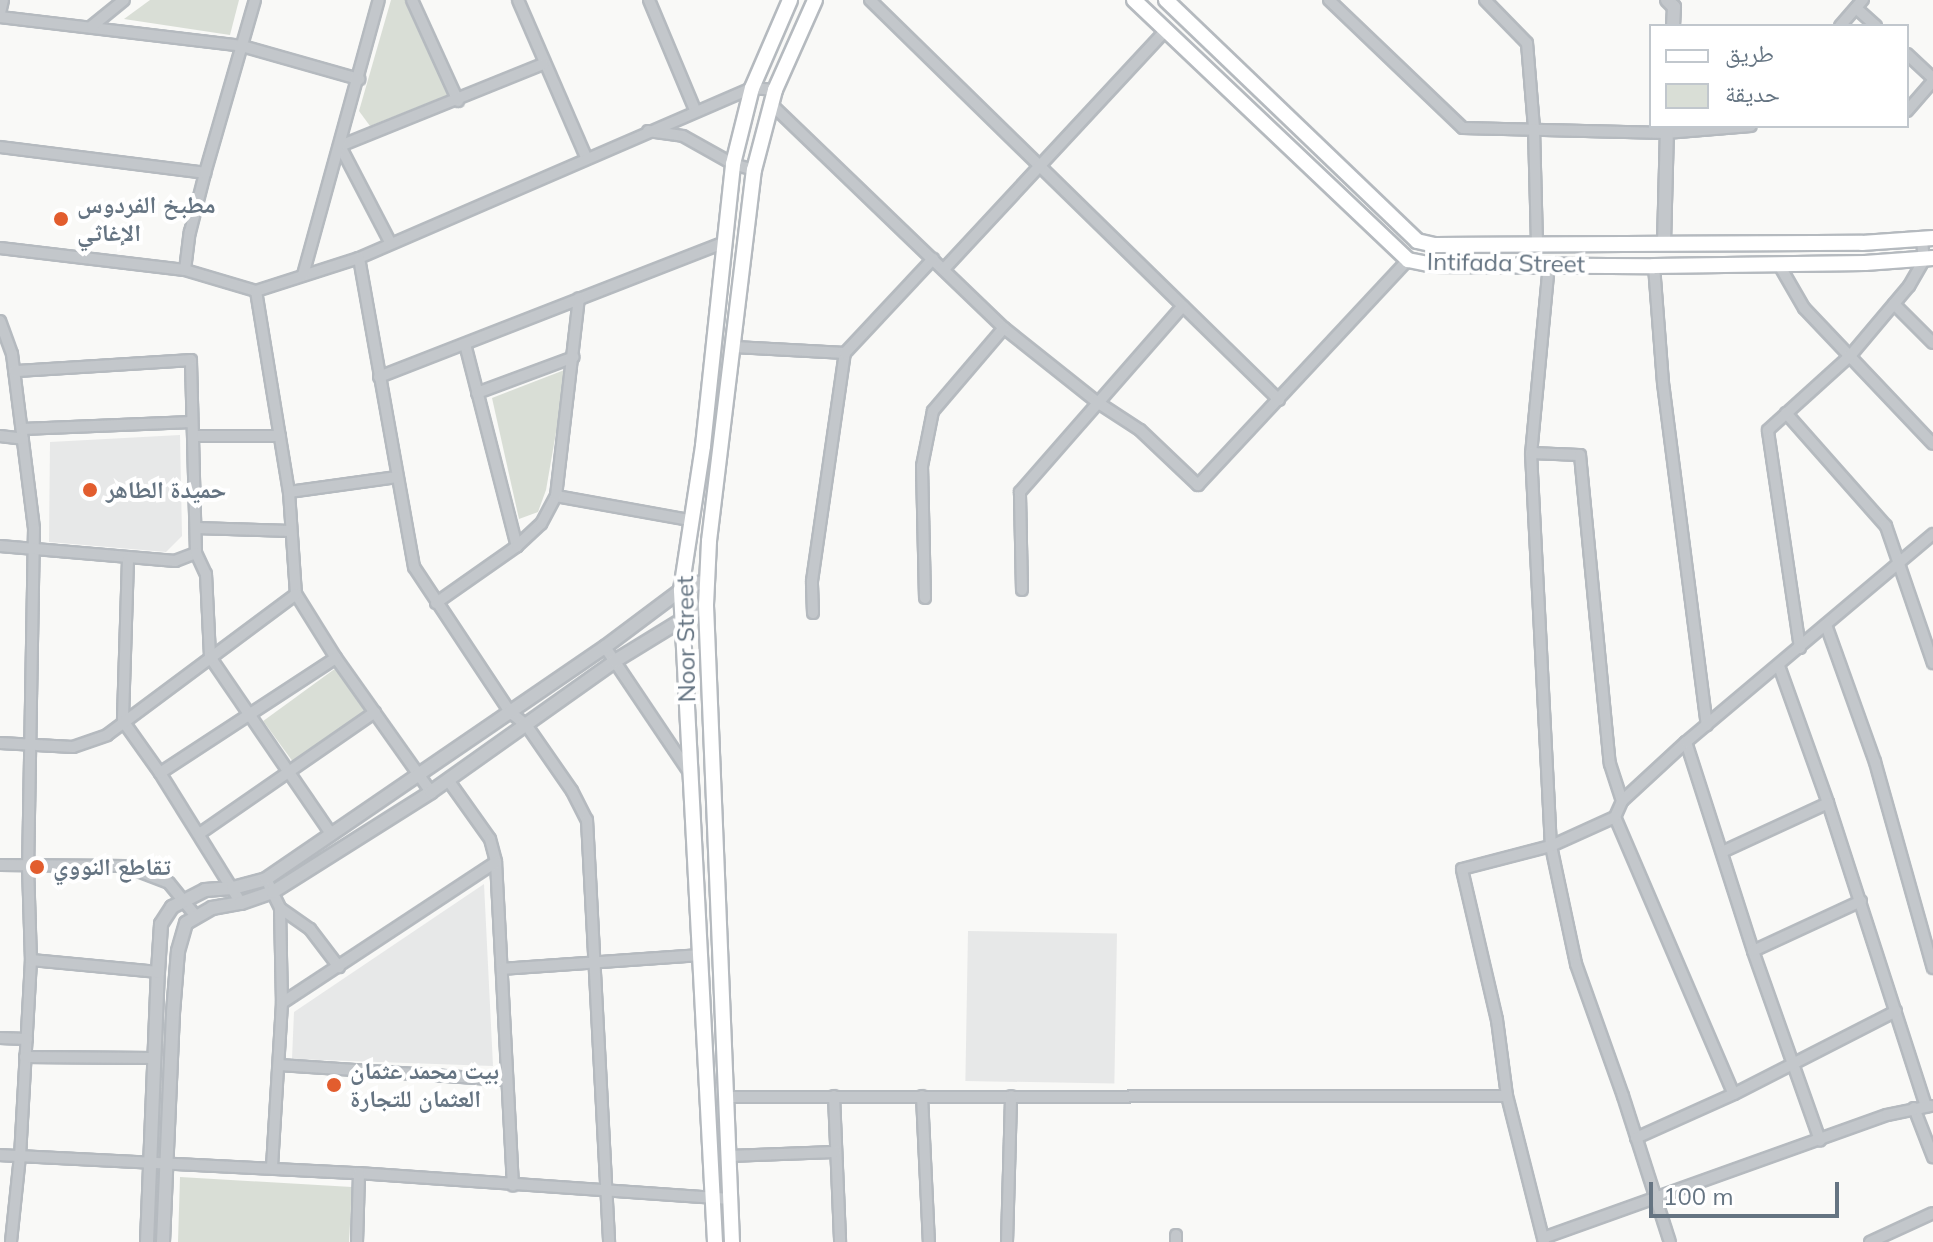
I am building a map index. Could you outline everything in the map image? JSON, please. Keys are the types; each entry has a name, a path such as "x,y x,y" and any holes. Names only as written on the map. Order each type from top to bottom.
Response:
{"main road":[{"name":"Noor Street","path":"715,1242 681,590 703,446 733,164 752,88 790,0"},
{"name":"Noor Street","path":"732,1242 707,580 754,170 773,97 815,0"},
{"name":"Intifada Street","path":"1134,0 1408,260 1433,265 1654,266 1928,259"},
{"name":"Intifada Street","path":"1166,0 1417,241 1435,245 1862,243 1928,239"}],"street":[{"path":"3,0 0,15 242,46 359,79"},
{"path":"92,26 124,0"},
{"path":"185,270 190,232 205,173 255,0"},
{"path":"303,275 379,0"},
{"path":"412,0 458,101"},
{"path":"518,0 543,64 586,157"},
{"path":"649,0 695,110"},
{"path":"870,0 1279,400"},
{"path":"1329,0 1463,128 1709,128"},
{"path":"1485,0 1527,43 1534,129 1537,244"},
{"path":"1673,24 1675,2"},
{"path":"1842,24 1860,4 1875,24"},
{"path":"944,269 1166,30"},
{"path":"1909,56 1933,80 1909,109"},
{"path":"340,146 458,101 543,64"},
{"path":"0,248 185,270 256,291 359,258 646,131 752,88 773,97 1004,328 1097,402 1140,430 1198,485 1408,260"},
{"path":"1664,243 1667,130"},
{"path":"646,131 683,136 733,164 754,170"},
{"path":"340,146 390,242"},
{"path":"0,147 205,173"},
{"path":"1800,648 1768,430 1850,356 1894,304 1928,259 1928,239"},
{"path":"379,377 725,242"},
{"path":"359,258 414,567 510,712 527,726 572,791 587,820 609,1242"},
{"path":"813,613 812,581 845,353 933,259"},
{"path":"1778,263 1804,308 1933,444"},
{"path":"1549,264 1531,453 1551,846 1576,964 1668,1241"},
{"path":"1654,266 1663,383 1707,725"},
{"path":"256,291 289,492 296,594 336,658 431,792"},
{"path":"436,603 517,546 541,524 556,496 579,298"},
{"path":"1894,304 1933,343"},
{"path":"1022,590 1020,492 1183,306"},
{"path":"0,321 14,371 34,529 28,866 31,960 20,1156 11,1242"},
{"path":"925,598 922,466 933,411 1004,328"},
{"path":"465,344 517,546"},
{"path":"735,347 845,353"},
{"path":"477,393 574,357"},
{"path":"14,371 191,360 196,553 206,574 210,657 331,834"},
{"path":"1786,413 1886,526 1933,663"},
{"path":"0,436 192,422"},
{"path":"194,436 280,436"},
{"path":"1531,453 1580,455 1608,749 1622,801"},
{"path":"289,492 397,477"},
{"path":"556,496 690,520"},
{"path":"196,528 291,531"},
{"path":"1779,666 1930,1106 1914,1108 1820,1140 1544,1240 1507,1096 1497,1020 1462,869 1551,846 1615,817 1622,801 1686,742 1933,534"},
{"path":"0,546 175,561 196,553"},
{"path":"128,559 123,721 160,773 241,903"},
{"path":"147,1242 161,924 172,907 183,898 205,890 233,888 266,879 605,647 681,590 707,580"},
{"path":"0,743 73,747 107,735 296,594"},
{"path":"163,1242 178,951 186,923 195,915 273,892 431,792 615,661 706,605"},
{"path":"1826,625 1875,762 1933,968"},
{"path":"605,647 691,775"},
{"path":"160,773 336,658"},
{"path":"199,834 375,712"},
{"path":"1686,742 1753,951 1820,1140"},
{"path":"448,780 490,839 496,862 513,1186"},
{"path":"1722,852 1828,803"},
{"path":"1615,817 1734,1094"},
{"path":"282,1003 496,862"},
{"path":"0,865 125,866 169,883 195,915"},
{"path":"266,879 280,908 282,1003 272,1168"},
{"path":"1753,951 1861,901"},
{"path":"280,908 310,929 339,967"},
{"path":"502,969 700,955"},
{"path":"31,960 158,972"},
{"path":"1636,1138 1734,1094 1896,1011"},
{"path":"0,1038 27,1039"},
{"path":"25,1057 153,1058"},
{"path":"279,1065 507,1080"},
{"path":"834,1096 840,1242"},
{"path":"922,1096 929,1242"},
{"path":"1007,1242 1011,1096"},
{"path":"725,1097 1507,1096"},
{"path":"1914,1108 1933,1157"},
{"path":"727,1156 836,1152"},
{"path":"0,1155 359,1173 729,1199"},
{"path":"357,1242 359,1173"},
{"path":"1870,1242 1933,1213"}],"shaded area":[{"path":"180,435 182,536 166,552 49,542 50,442"},
{"path":"484,884 493,1066 292,1059 294,1012"},
{"path":"968,931 1117,934 1114,1084 965,1081"}],"green space":[{"path":"150,0 239,0 230,35 124,19"},
{"path":"391,0 408,0 450,94 370,126 359,111"},
{"path":"567,369 546,490 538,512 519,519 492,398"},
{"path":"336,668 367,711 294,764 263,721"},
{"path":"180,1177 352,1187 349,1242 178,1242"}],"place":[{"name":"مطبخ الفردوس الإغاثي","path":"61,219"},
{"name":"حميدة الطاهر","path":"90,490"},
{"name":"تقاطع النووي","path":"37,867"},
{"name":"بيت محمد عثمان العثمان للتجارة","path":"334,1085"}]}
